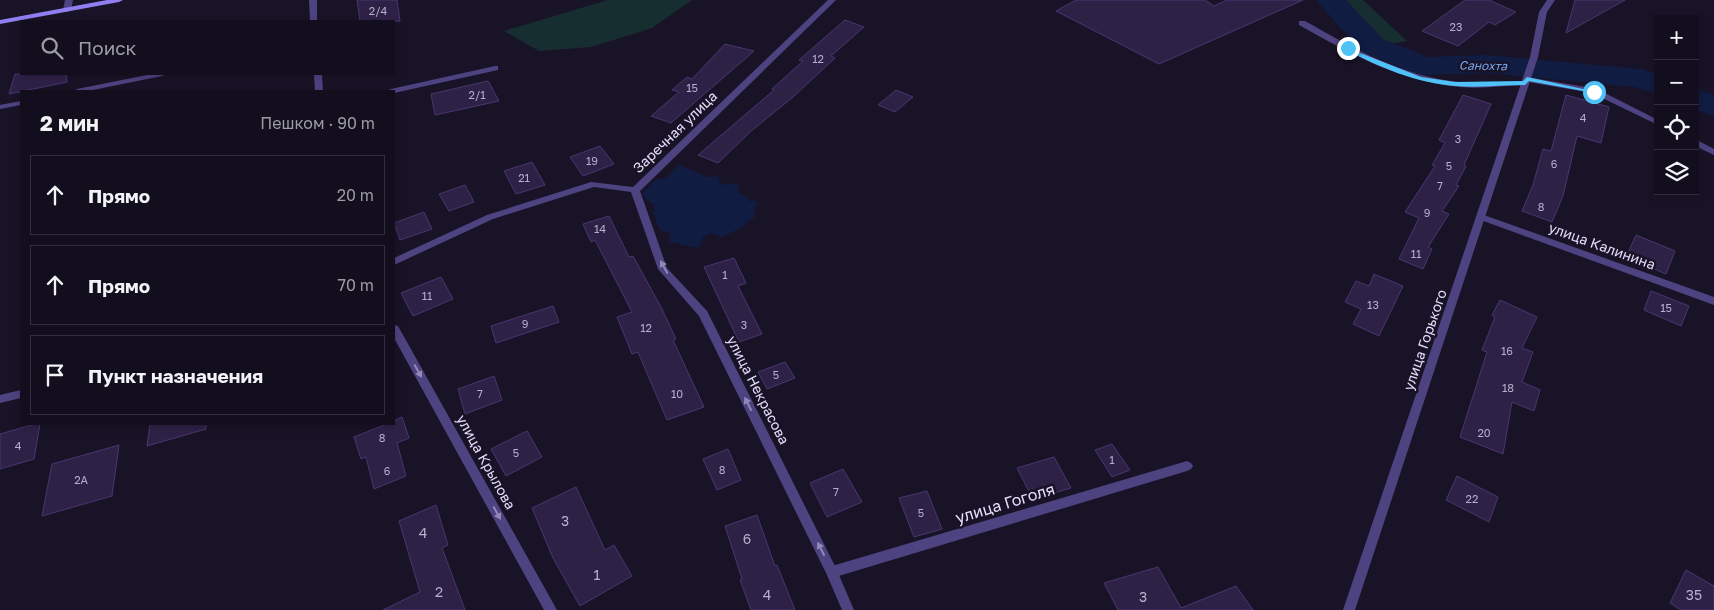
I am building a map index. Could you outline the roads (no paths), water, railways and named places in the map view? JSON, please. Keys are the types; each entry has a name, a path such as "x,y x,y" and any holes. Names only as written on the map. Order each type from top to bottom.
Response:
{"main road":[{"path":"0,22 119,0"}],"street":[{"path":"67,10 70,0"},
{"path":"313,0 314,20"},
{"name":"Заречная улица","path":"395,262 490,217 594,184 634,190 832,0"},
{"name":"улица Горького","path":"1349,610 1534,58 1543,12 1551,0"},
{"path":"1302,23 1368,59 1420,78 1455,84 1526,81 1594,92 1654,121"},
{"path":"395,90 496,68"},
{"path":"82,90 157,75"},
{"path":"318,75 319,90"},
{"path":"0,107 20,103"},
{"path":"1699,144 1714,152"},
{"name":"улица Некрасова","path":"634,190 663,269 703,314 832,572 848,610"},
{"name":"улица Калинина","path":"1481,217 1714,301"},
{"name":"улица Крылова","path":"395,331 551,610"},
{"path":"0,399 20,394"},
{"name":"улица Гоголя","path":"832,572 1187,466"}],"water":[{"path":"679,165 707,177 718,176 721,185 737,183 739,193 748,197 748,202 755,200 758,205 755,207 754,218 747,221 745,226 722,237 711,233 703,237 699,248 669,242 670,233 660,230 653,213 655,205 642,194 656,179 665,179"}],"waterway":[{"name":"Санохта","path":"1330,0 1372,45 1424,66 1486,64 1641,78 1654,83"},
{"name":"Санохта","path":"1699,100 1714,106"}]}
